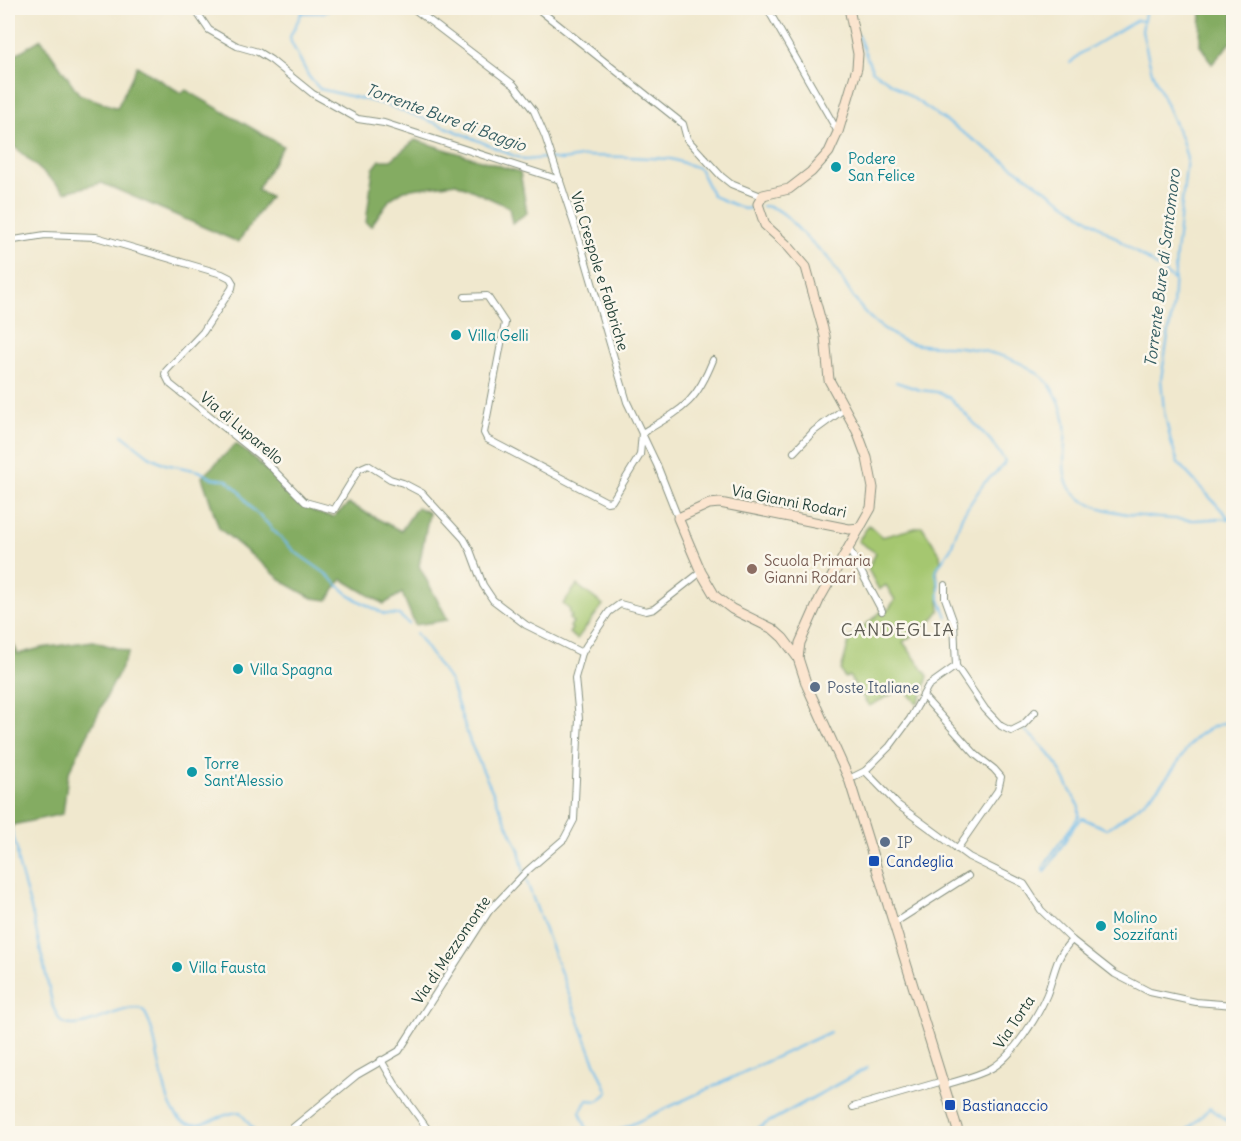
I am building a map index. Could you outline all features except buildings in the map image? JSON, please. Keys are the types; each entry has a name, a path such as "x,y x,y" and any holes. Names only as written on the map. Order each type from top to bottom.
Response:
{"main road":[{"path":"798,658 800,643 806,628 871,508 873,488 867,458 856,431 829,380 825,336 806,267 788,246 767,228 760,205 789,189 811,172 829,152 838,132 857,68 858,54 852,9"},
{"name":"Via Gianni Rodari","path":"678,518 708,504 720,502 849,529 860,528"},
{"path":"678,518 701,572 718,599 732,609 773,629 798,658 807,686 849,778 958,1134"},
{"path":"849,529 850,543"}],"street":[{"name":"Via Crespole e Fabbriche","path":"194,8 209,30 237,46 258,52 313,94 358,119 384,123 560,180 627,402 678,518"},
{"path":"413,8 506,78 521,92 534,111 560,180"},
{"path":"537,8 683,124 687,138 721,177 760,205"},
{"path":"767,8 838,132"},
{"name":"Via di Luparello","path":"8,241 45,235 96,237 230,278 233,286 212,320 166,371 165,374 170,384 261,457 305,502 334,510 359,469 368,465 390,479 415,488 464,539 471,550 483,585 494,600 526,625 582,653"},
{"path":"465,297 487,296 505,323 484,433 487,439 607,502 612,501 636,463 640,455 642,434 692,401 704,383 713,360"},
{"path":"794,452 814,431 844,409"},
{"path":"850,543 882,610"},
{"name":"Via di Mezzomonte","path":"285,1134 357,1075 399,1051 489,911 527,871 559,844 572,826 579,719 574,690 575,678 582,653 614,607 624,604 646,611 654,609 701,572"},
{"path":"945,585 945,598 954,623 956,666 985,709 1005,728 1014,731 1026,723 1035,712"},
{"path":"849,778 865,771 902,732 933,681 956,666"},
{"path":"923,696 976,755 1001,777 998,790 957,849"},
{"path":"865,771 898,805 957,849 978,863 1024,884 1041,910 1103,966 1143,990 1181,999 1233,1005"},
{"path":"894,923 968,876"},
{"name":"Via Torta","path":"853,1107 986,1071 998,1064 1009,1054 1042,1005 1058,957 1072,940"},
{"path":"381,1060 395,1084 431,1134"}],"green space":[{"path":"1201,8 1233,8 1233,40 1212,64 1200,45"},
{"path":"41,39 79,94 117,108 137,66 181,93 186,90 283,146 257,190 270,197 238,242 102,183 65,192 8,141 8,57 10,58"},
{"path":"415,140 520,172 527,213 512,223 509,207 456,183 404,190 390,199 371,226 366,223 373,169 380,160 391,160"},
{"path":"236,444 256,460 298,502 317,513 333,517 349,504 401,531 417,507 429,513 419,566 448,620 415,625 402,593 384,604 342,579 328,600 312,598 285,583 219,528 202,477"},
{"path":"869,525 882,537 922,526 940,554 941,562 937,570 940,610 930,623 903,642 928,676 917,704 904,688 869,706 849,676 845,678 841,671 850,638 882,611 888,610 895,600 886,585 879,590 868,569 876,553 858,541"},
{"path":"577,585 603,605 577,639 569,633 573,622 569,619 572,616 569,613 570,610 563,604"},
{"path":"8,632 18,654 41,648 93,641 129,652 68,774 63,814 13,825 8,840"}],"waterway":[{"name":"Torrente Bure di Baggio","path":"304,8 290,37 309,77 320,89 387,105 524,160 546,158 562,160 587,156 671,159 699,168 713,196 744,209 757,207"},
{"path":"301,13 324,13 332,8"},
{"name":"Torrente Bure di Santomoro","path":"1146,8 1142,31 1152,72 1182,140 1187,159 1176,254 1173,306 1161,379 1164,411 1178,463 1229,518"},
{"path":"1070,63 1081,53 1137,20 1143,21"},
{"path":"858,35 872,70 1174,280"},
{"name":"Torrente Bure di Baggio","path":"762,206 776,209 786,216 828,258 851,294 871,319 896,337 917,345 960,347 987,352 1015,361 1039,374 1051,387 1061,407 1065,424 1065,472 1071,490 1078,497 1101,508 1133,515 1166,519 1234,519"},
{"path":"896,382 920,390 937,392 950,398 991,441 1005,461 1002,467 984,483 962,516 951,548 937,568 939,597 947,617"},
{"path":"122,435 149,456 165,464 199,471 212,478 227,480 240,492 250,507 295,552 325,573 350,596 384,614 399,615 409,624"},
{"path":"416,633 450,681 470,742 519,850 525,877 591,1053 608,1092 598,1101 587,1100 580,1112 589,1134"},
{"path":"1045,872 1075,825 1082,818 1106,829 1114,824 1157,789 1197,737 1218,725 1234,720"},
{"path":"1025,730 1055,761 1079,807 1079,816 1049,858 1044,867 1045,872"},
{"path":"8,819 53,1007 60,1020 72,1025 81,1024 124,1010 142,1009 153,1035 166,1092 172,1108 180,1119 197,1124 240,1112 257,1134"},
{"path":"611,1134 830,1032"},
{"path":"747,1134 867,1068"},
{"path":"1183,1134 1210,1108 1234,1126"}],"place":[{"name":"Podere San Felice","path":"836,167"},
{"name":"Villa Gelli","path":"456,335"},
{"name":"Scuola Primaria Gianni Rodari","path":"752,569"},
{"name":"Villa Spagna","path":"238,669"},
{"name":"Poste Italiane","path":"815,687"},
{"name":"Torre Sant'Alessio","path":"192,772"},
{"name":"IP","path":"885,842"},
{"name":"Candeglia","path":"874,861"},
{"name":"Molino Sozzifanti","path":"1101,926"},
{"name":"Villa Fausta","path":"177,967"},
{"name":"Bastianaccio","path":"950,1105"}],"district":[{"name":"CANDEGLIA","path":"898,629"}]}
